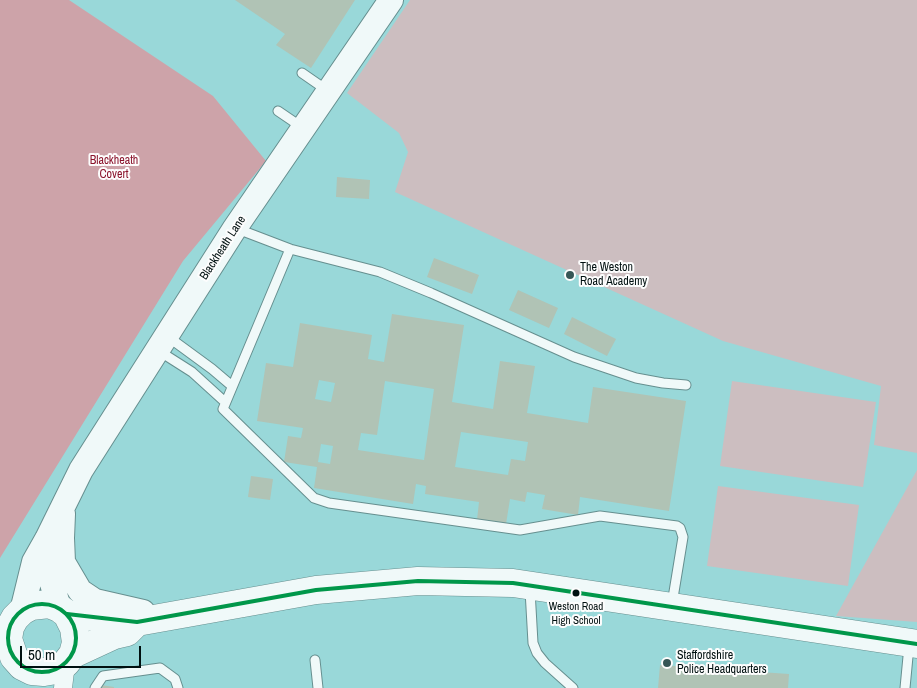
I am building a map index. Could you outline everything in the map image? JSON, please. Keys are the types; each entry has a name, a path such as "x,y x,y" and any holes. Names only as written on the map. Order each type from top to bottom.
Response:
{"highway":[{"path":"137,622 127,632 114,635 67,668 44,672 24,672 14,657 8,639 10,624 31,606 40,604 49,604 63,611 137,622 316,590 409,582 513,583 913,644"},
{"path":"63,611 74,628 76,643 67,668"}],"street":[{"name":"Blackheath Lane","path":"63,611 47,566 47,539 81,470 235,228 391,0"},
{"name":"Blackheath Lane","path":"64,502 63,562 80,591 101,602 166,618"},
{"path":"10,624 34,562 47,539"}],"lane":[{"path":"302,73 328,91"},
{"path":"278,111 303,128"},
{"path":"235,228 290,249 380,272 574,357 636,378 686,385"},
{"path":"290,249 223,409 314,498 329,503 520,530 600,516 677,526 680,528 683,537 671,607"},
{"path":"162,343 212,369 232,386"},
{"path":"162,343 226,402"},
{"path":"530,586 533,643 537,653 545,663 573,688"},
{"path":"905,688 913,644"},
{"path":"315,660 318,688"},
{"path":"95,688 103,676 160,668 175,679 178,688"}],"shaded area":[{"path":"410,0 917,0 917,453 874,445 881,386 723,341 395,192 408,152 399,133 347,93"},
{"path":"732,381 876,402 863,487 720,466"},
{"path":"917,470 917,622 836,616"},
{"path":"718,486 859,505 848,586 707,566"}],"green space":[{"name":"Blackheath Covert","path":"0,0 69,0 213,96 266,161 183,261 0,558"}],"building":[{"path":"235,0 355,0 311,68 276,45 285,34"},
{"path":"337,177 370,180 369,199 336,197"},
{"path":"434,258 479,275 472,294 427,277"},
{"path":"518,290 558,308 549,328 509,310"},
{"path":"392,314 464,325 452,402 493,409 500,361 535,366 527,413 588,423 593,387 686,401 669,511 580,497 578,515 542,509 545,495 527,492 525,502 510,499 506,524 477,520 479,502 425,494 426,486 416,484 413,504 314,488 317,467 284,462 288,436 301,438 303,428 257,421 266,363 293,367 300,323 372,335 368,359 384,362","holes":["319,380 335,383 331,402 315,399","385,381 434,389 424,460 358,450 361,433 377,435","461,432 528,442 525,461 511,459 508,475 455,467","321,444 333,446 330,464 318,462"]},
{"path":"572,317 616,339 607,356 564,334"},
{"path":"251,476 273,479 270,500 248,497"},
{"path":"660,665 789,674 788,688 658,688"},
{"path":"101,685 114,687 114,688 100,688"}],"transit line":[{"path":"67,614 137,622 316,590 418,581 513,583 917,644"},
{"path":"42,604 55,607 66,614 73,625 76,638 73,651 66,662 55,669 42,672 29,669 18,662 11,651 8,638 11,625 18,614 29,607 42,604"}],"place":[{"name":"The Weston Road Academy","path":"570,275"},
{"name":"Weston Road High School","path":"576,593"},
{"name":"Staffordshire Police Headquarters","path":"667,663"}]}
